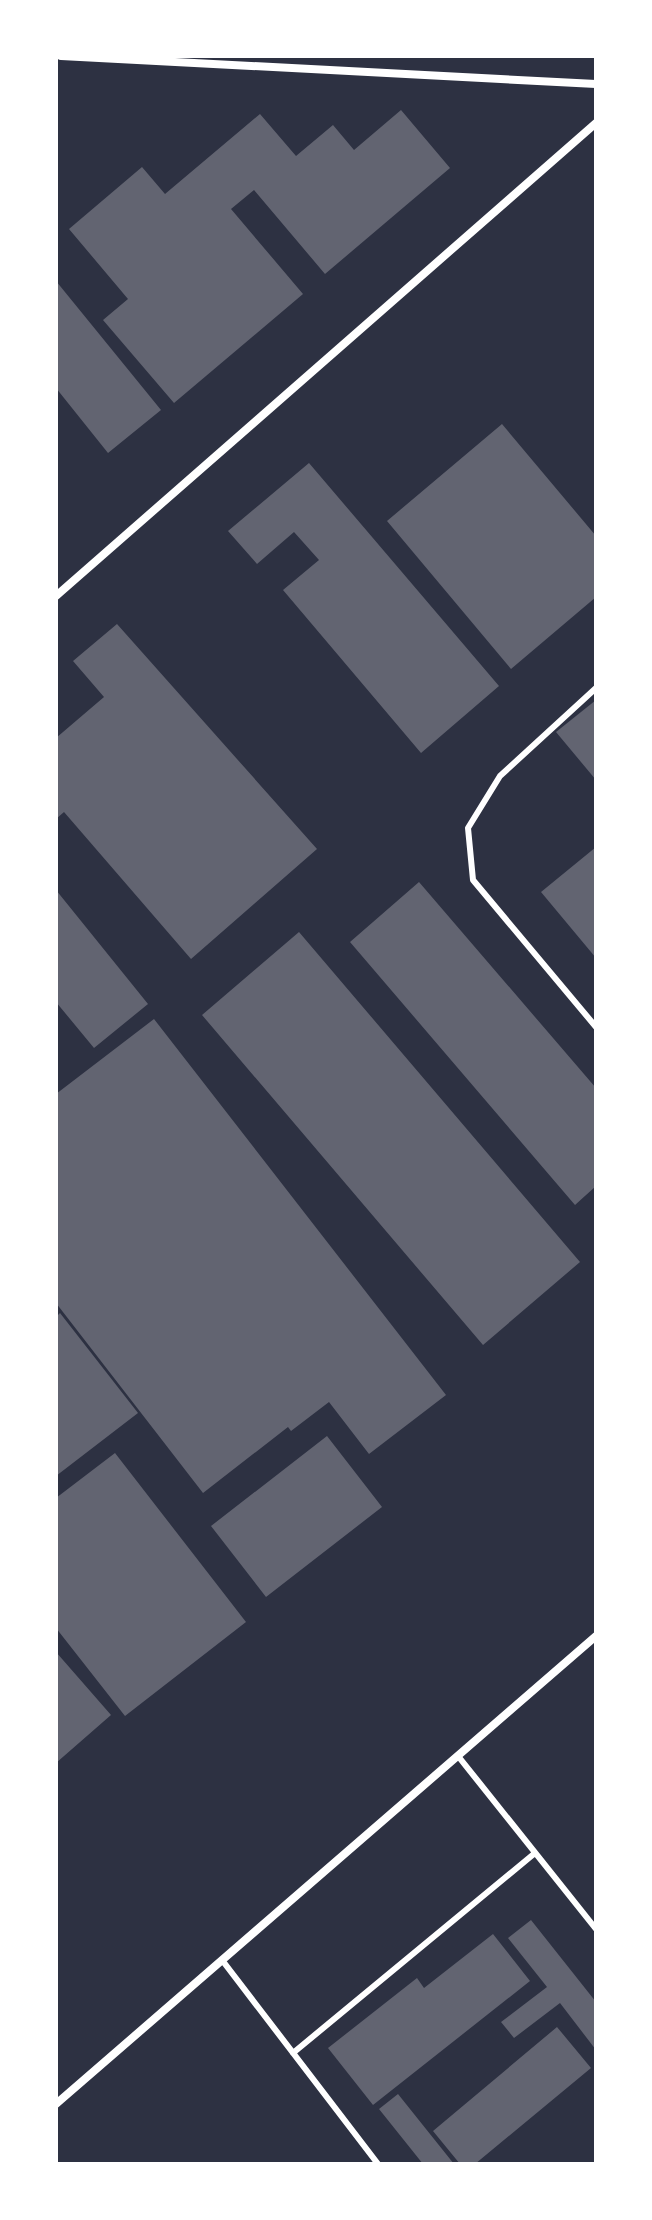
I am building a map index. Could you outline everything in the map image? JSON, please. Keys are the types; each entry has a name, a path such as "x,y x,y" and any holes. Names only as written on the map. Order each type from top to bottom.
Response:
{"street":[{"path":"61,56 596,84"},
{"path":"56,596 596,123"},
{"path":"56,2104 596,1636"}],"lane":[{"path":"596,688 500,776 468,828 473,880 596,1027"},
{"path":"458,1756 596,1929"},
{"path":"293,2053 535,1853"},
{"path":"222,1960 378,2164"}],"building":[{"path":"401,110 450,168 325,274 254,190 231,209 303,294 174,403 103,320 128,299 69,229 142,167 165,194 260,114 296,156 333,125 354,150"},
{"path":"56,281 161,410 108,453 56,388"},
{"path":"502,424 596,536 596,597 511,669 387,521"},
{"path":"309,463 499,686 421,753 283,590 319,560 294,532 257,564 228,531"},
{"path":"117,624 317,849 191,959 64,812 56,819 56,738 104,697 73,661"},
{"path":"596,700 596,780 556,732"},
{"path":"596,847 596,958 541,892"},
{"path":"419,882 596,1088 596,1186 575,1205 350,942"},
{"path":"56,890 148,1004 94,1048 56,1002"},
{"path":"299,932 580,1262 483,1345 202,1015"},
{"path":"154,1019 446,1395 369,1454 329,1402 291,1431 288,1427 203,1493 56,1303 56,1094"},
{"path":"60,1313 138,1413 56,1476 56,1317"},
{"path":"327,1436 382,1507 266,1597 211,1526"},
{"path":"115,1453 246,1622 125,1716 56,1628 56,1498"},
{"path":"56,1652 111,1715 56,1763"},
{"path":"531,1920 596,2002 596,2050 560,2003 514,2038 501,2022 547,1987 508,1938"},
{"path":"493,1934 530,1981 373,2105 328,2048 417,1978 424,1988"},
{"path":"557,2027 591,2068 475,2164 460,2164 433,2131"},
{"path":"398,2094 454,2164 423,2164 379,2109"}]}
